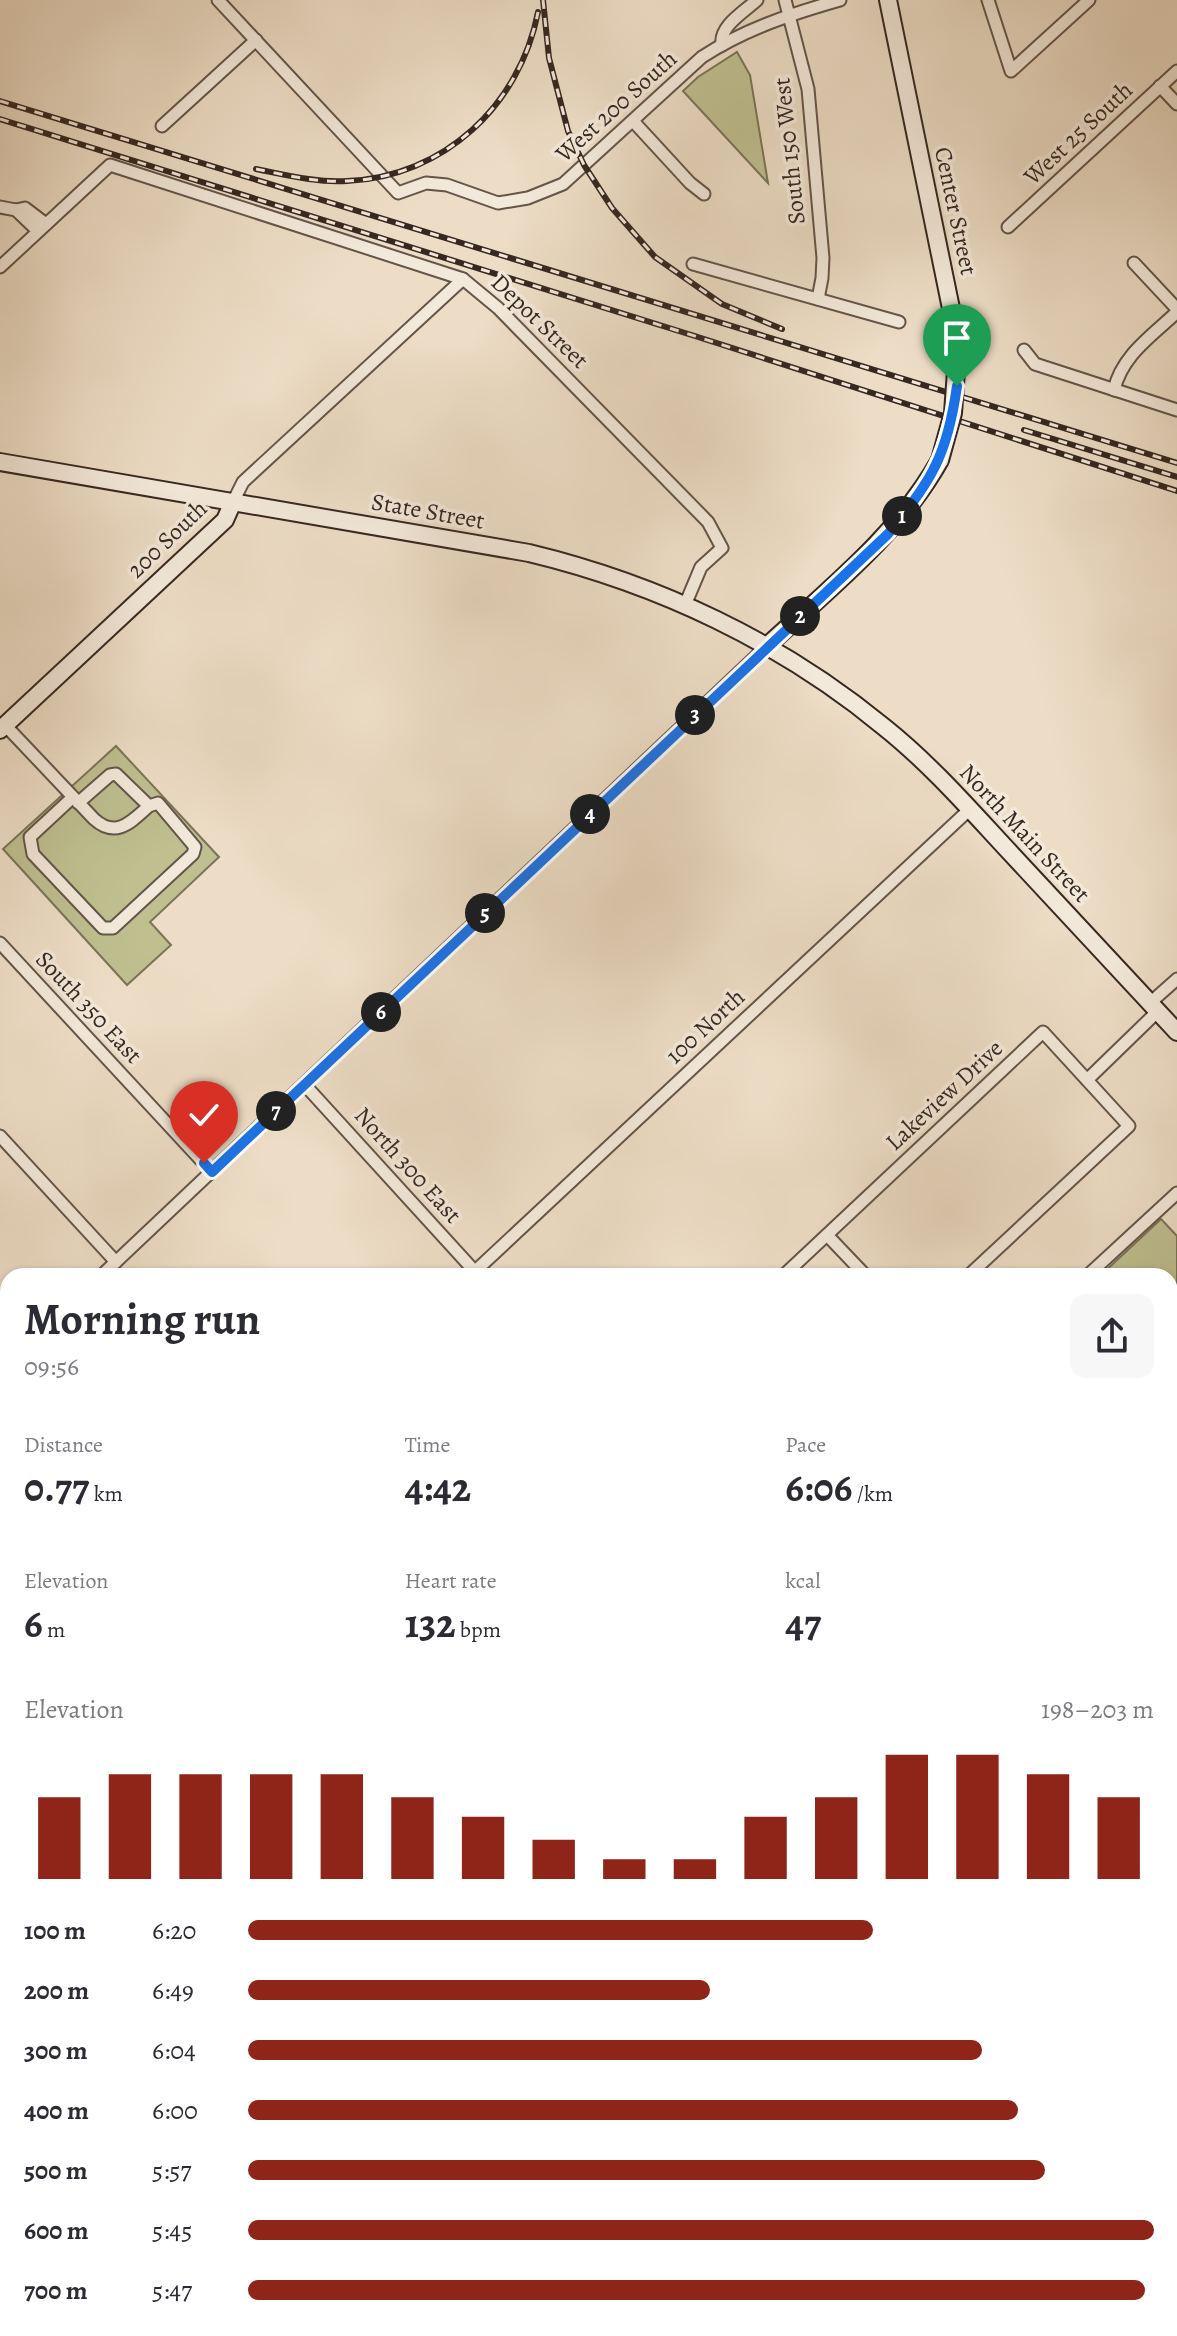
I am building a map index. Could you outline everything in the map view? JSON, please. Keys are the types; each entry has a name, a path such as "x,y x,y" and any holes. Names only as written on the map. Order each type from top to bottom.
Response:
{"main road":[{"name":"Center Street","path":"767,646 888,534 924,489 940,460 953,413 957,357 955,328 888,0"},
{"name":"State Street","path":"0,462 529,553 606,574 685,605 767,646 824,681"},
{"name":"200 South","path":"2,726 225,520 233,502"},
{"name":"North Main Street","path":"824,681 898,738 970,809 1177,1032"}],"street":[{"path":"162,126 256,40 218,0"},
{"name":"West 200 South","path":"722,45 724,29 757,0"},
{"name":"South 150 West","path":"785,0 808,89 823,258 818,299"},
{"name":"West 200 South","path":"256,40 398,193 426,183 447,185 498,203 528,198 563,184 702,57 722,45 789,14 840,0"},
{"path":"988,0 1011,71 1089,0"},
{"name":"West 25 South","path":"1008,227 1177,71"},
{"path":"1160,86 1177,104"},
{"path":"633,121 704,194"},
{"name":"Depot Street","path":"42,228 110,165 463,279 498,308 708,522 722,548 701,567 685,605"},
{"path":"0,207 30,210 42,228 0,267"},
{"path":"1114,390 1118,372 1125,361 1177,310 1134,263"},
{"path":"693,264 899,322"},
{"name":"200 South","path":"233,502 243,482 463,279"},
{"path":"1024,350 1035,364 1177,410"},
{"name":"Center Street","path":"110,1268 767,646"},
{"path":"2,726 76,800 100,825 117,829 126,826 149,806 158,803 193,842 193,854 113,928 103,928 33,854 30,837 76,800 110,775 116,774 149,806"},
{"name":"100 North","path":"482,1268 970,809"},
{"name":"South 350 East","path":"0,943 212,1172"},
{"path":"1087,1080 1177,979"},
{"name":"Lakeview Drive","path":"792,1268 1043,1032 1129,1126 977,1268"},
{"name":"North 300 East","path":"304,1084 469,1268"},
{"path":"0,1136 116,1262"},
{"path":"1096,1268 1177,1193"},
{"path":"827,1235 858,1268"}],"green space":[{"path":"737,52 750,75 768,183 683,91 698,77"},
{"path":"116,746 219,857 150,922 171,945 127,985 3,849"},
{"path":"1161,1219 1177,1236 1177,1268 1109,1268"}],"railway":[{"path":"543,0 549,58 568,131 584,165 612,208 655,257 722,304 782,329"},
{"path":"256,169 313,180 347,181 382,176 415,166 445,150 472,130 495,105 514,77 529,46 538,12"},
{"path":"0,101 1177,463"},
{"path":"0,119 698,337 1177,491"},
{"path":"1024,430 1177,477"}],"route":[{"path":"204,1163 212,1172 888,534 924,489 940,460 957,386"}]}
